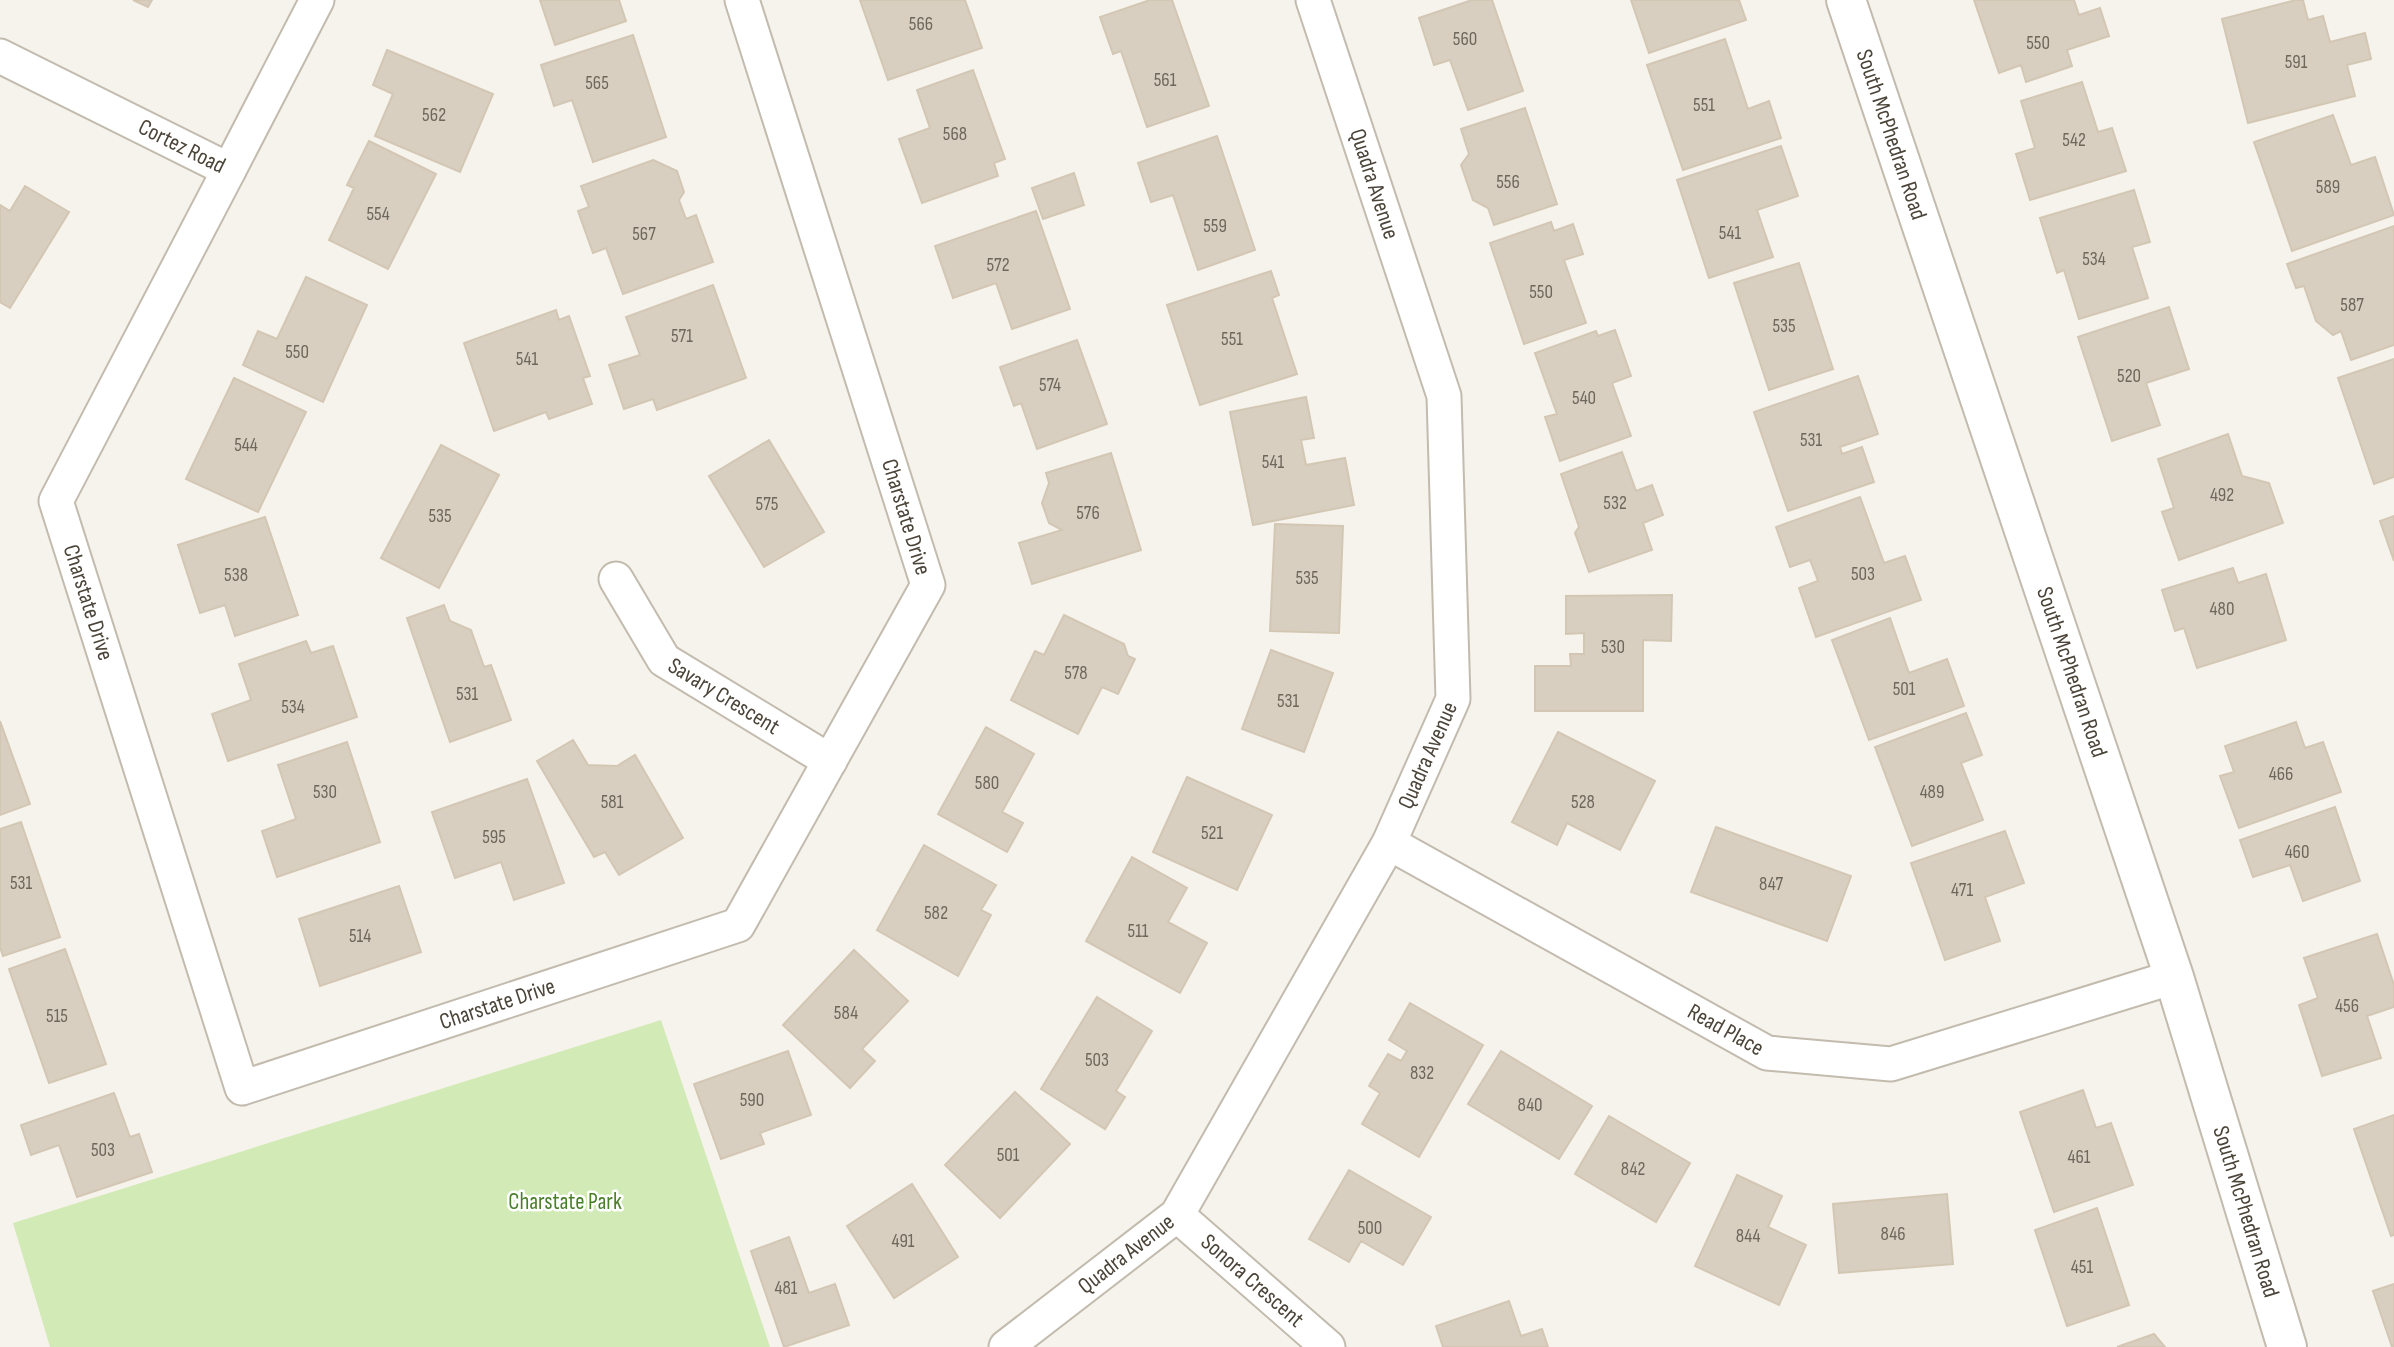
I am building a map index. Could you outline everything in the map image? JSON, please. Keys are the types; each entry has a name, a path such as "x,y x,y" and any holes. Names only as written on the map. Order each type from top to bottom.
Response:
{"street":[{"name":"Cortez Road","path":"0,56 229,170 317,0"},
{"name":"Charstate Drive","path":"229,170 56,501 242,1087 738,925 928,585 743,0"},
{"name":"Quadra Avenue","path":"1006,1347 1177,1215 1389,844 1452,699 1444,396 1313,0"},
{"name":"South McPhedran Road","path":"1846,0 2174,977 2287,1347"},
{"name":"Savary Crescent","path":"617,579 664,660 830,761"},
{"name":"Read Place","path":"1389,844 1767,1052 1891,1064 2174,977"},
{"name":"Sonora Crescent","path":"1177,1215 1328,1347"}],"green space":[{"name":"Charstate Park","path":"661,1020 770,1347 50,1347 13,1223"}],"building":[{"path":"133,0 152,0 148,7"},
{"path":"540,0 619,0 626,21 555,45"},
{"path":"860,0 965,0 982,48 888,80"},
{"path":"1150,0 1172,0 1209,106 1147,127 1121,51 1113,54 1100,17"},
{"path":"1472,0 1492,0 1523,91 1468,110 1450,60 1434,65 1419,18"},
{"path":"1631,0 1739,0 1746,20 1649,53"},
{"path":"1974,0 2074,0 2079,15 2100,8 2109,36 2067,50 2072,66 2026,82 2021,65 1999,73"},
{"path":"2303,0 2308,20 2323,16 2330,42 2365,33 2371,59 2347,65 2355,96 2248,123 2222,19"},
{"path":"633,35 666,137 593,162 572,100 554,106 541,65"},
{"path":"1725,39 1748,109 1769,101 1781,138 1683,170 1647,65"},
{"path":"387,50 493,94 460,172 375,136 393,94 373,85"},
{"path":"973,70 1005,159 994,163 998,176 922,203 899,139 930,128 917,90"},
{"path":"2082,82 2098,132 2112,128 2126,171 2030,200 2016,154 2035,148 2021,101"},
{"path":"1525,108 1557,204 1494,225 1488,208 1473,200 1461,165 1469,154 1461,129"},
{"path":"2333,115 2351,165 2375,157 2394,215 2292,251 2254,142"},
{"path":"1217,136 1255,250 1198,270 1173,195 1151,202 1138,163"},
{"path":"369,141 436,174 388,269 329,240 354,188 347,185"},
{"path":"1781,146 1798,196 1757,210 1773,257 1709,278 1677,180"},
{"path":"653,160 677,171 684,192 679,200 686,219 696,215 713,262 623,294 606,248 593,253 578,211 589,207 581,186"},
{"path":"1074,173 1084,205 1043,219 1032,188"},
{"path":"25,186 69,212 10,308 0,302 0,205 10,211"},
{"path":"2134,190 2150,242 2132,247 2148,298 2079,319 2064,270 2057,273 2040,218"},
{"path":"1036,211 1070,309 1012,329 996,283 953,298 935,246"},
{"path":"1551,222 1554,231 1573,224 1583,254 1564,260 1586,323 1524,344 1490,243"},
{"path":"2394,226 2394,345 2351,360 2341,331 2333,335 2316,321 2304,286 2296,288 2287,264"},
{"path":"1799,263 1833,369 1769,390 1734,283"},
{"path":"1271,271 1279,295 1272,298 1297,374 1200,405 1167,305"},
{"path":"306,277 367,305 323,402 243,365 258,331 277,339"},
{"path":"713,285 746,378 657,410 653,399 624,409 609,365 640,355 626,317"},
{"path":"2169,307 2189,369 2146,383 2160,425 2112,441 2078,337"},
{"path":"556,310 559,320 569,316 590,376 583,378 592,404 549,419 546,412 494,431 464,343"},
{"path":"1615,330 1631,376 1612,383 1631,436 1560,461 1545,417 1557,414 1535,353 1596,331 1598,336"},
{"path":"1077,340 1107,424 1037,449 1021,403 1014,406 1000,367"},
{"path":"2394,359 2394,477 2374,484 2338,378"},
{"path":"1858,376 1878,434 1840,447 1842,454 1862,447 1874,482 1788,511 1754,412"},
{"path":"234,378 306,412 258,512 186,479"},
{"path":"1306,397 1314,438 1301,440 1306,465 1345,458 1354,505 1253,525 1230,412"},
{"path":"2228,434 2242,476 2269,483 2283,523 2179,560 2162,512 2174,508 2158,459"},
{"path":"769,440 824,532 764,567 709,476"},
{"path":"441,445 499,475 439,588 381,558"},
{"path":"1622,452 1636,491 1652,485 1663,515 1643,523 1652,550 1589,572 1575,533 1579,527 1561,474"},
{"path":"1111,453 1141,550 1032,584 1019,543 1062,530 1049,523 1042,503 1049,483 1046,473"},
{"path":"1860,497 1884,563 1905,556 1921,600 1816,637 1799,588 1818,581 1810,560 1790,567 1776,527"},
{"path":"2394,516 2394,561 2380,521"},
{"path":"265,517 298,615 235,636 225,605 200,613 178,545"},
{"path":"1275,524 1343,526 1339,633 1270,631"},
{"path":"2233,568 2238,583 2266,574 2286,640 2197,668 2184,628 2175,631 2162,590"},
{"path":"1672,595 1671,641 1643,640 1643,711 1535,711 1535,666 1571,666 1570,654 1584,654 1584,633 1566,634 1566,596"},
{"path":"444,605 450,621 471,630 484,667 491,665 511,720 450,742 407,618"},
{"path":"1064,615 1124,644 1128,656 1135,659 1118,694 1102,687 1078,734 1011,700 1035,651 1044,655"},
{"path":"1890,618 1909,673 1947,659 1964,706 1869,740 1832,640"},
{"path":"306,641 311,653 333,646 357,717 228,761 212,714 251,700 239,664"},
{"path":"1271,650 1333,673 1304,752 1242,729"},
{"path":"1966,713 1982,755 1961,763 1983,820 1912,846 1875,747"},
{"path":"0,721 30,804 0,815"},
{"path":"2296,722 2305,748 2323,742 2341,792 2239,828 2220,776 2234,772 2225,746"},
{"path":"986,727 1034,754 1002,812 1023,823 1007,852 938,814"},
{"path":"1558,732 1655,781 1620,850 1567,823 1557,845 1512,822"},
{"path":"573,740 588,765 617,766 635,755 683,838 619,875 605,852 594,857 537,761"},
{"path":"347,742 380,842 277,877 262,831 296,819 278,765"},
{"path":"1187,777 1272,815 1237,890 1153,852"},
{"path":"527,779 564,883 514,900 501,862 455,878 432,812"},
{"path":"2335,807 2360,881 2303,901 2290,865 2253,877 2240,840"},
{"path":"21,822 60,937 3,956 0,947 0,829"},
{"path":"1716,827 1851,876 1827,941 1691,892"},
{"path":"2005,831 2024,883 1985,897 2000,941 1945,960 1911,863"},
{"path":"924,845 996,885 981,910 991,915 958,976 877,930"},
{"path":"1132,857 1187,888 1168,922 1207,943 1180,993 1086,941"},
{"path":"399,886 421,952 320,986 299,919"},
{"path":"2377,934 2394,985 2394,1007 2367,1016 2381,1058 2322,1076 2299,1005 2318,998 2304,958"},
{"path":"65,949 106,1064 49,1083 9,969"},
{"path":"854,950 908,1001 862,1049 875,1061 850,1088 783,1025"},
{"path":"1097,997 1152,1031 1116,1091 1125,1097 1105,1129 1041,1089"},
{"path":"1410,1003 1483,1045 1419,1157 1362,1124 1380,1093 1369,1086 1388,1054 1401,1061 1407,1051 1389,1040"},
{"path":"788,1051 811,1115 760,1133 764,1144 721,1159 694,1084"},
{"path":"1501,1051 1592,1106 1559,1159 1468,1104"},
{"path":"2083,1090 2096,1128 2111,1123 2133,1185 2054,1212 2020,1112"},
{"path":"1015,1092 1070,1144 1000,1218 945,1165"},
{"path":"114,1093 130,1137 139,1134 152,1172 77,1197 59,1145 31,1155 21,1125"},
{"path":"2394,1115 2394,1235 2391,1236 2354,1129"},
{"path":"1609,1116 1690,1163 1656,1222 1575,1174"},
{"path":"1349,1170 1431,1217 1403,1265 1361,1241 1349,1262 1309,1239"},
{"path":"1737,1175 1782,1196 1768,1227 1806,1245 1779,1305 1695,1266"},
{"path":"912,1184 958,1257 894,1298 847,1226"},
{"path":"1947,1194 1953,1264 1839,1273 1833,1204"},
{"path":"2097,1208 2129,1305 2067,1326 2035,1230"},
{"path":"789,1237 809,1293 835,1284 849,1325 784,1347 751,1251"},
{"path":"2394,1284 2394,1347 2392,1347 2373,1291"},
{"path":"1509,1301 1521,1336 1542,1329 1548,1347 1443,1347 1436,1326"},
{"path":"2154,1334 2165,1347 2117,1347"}]}
